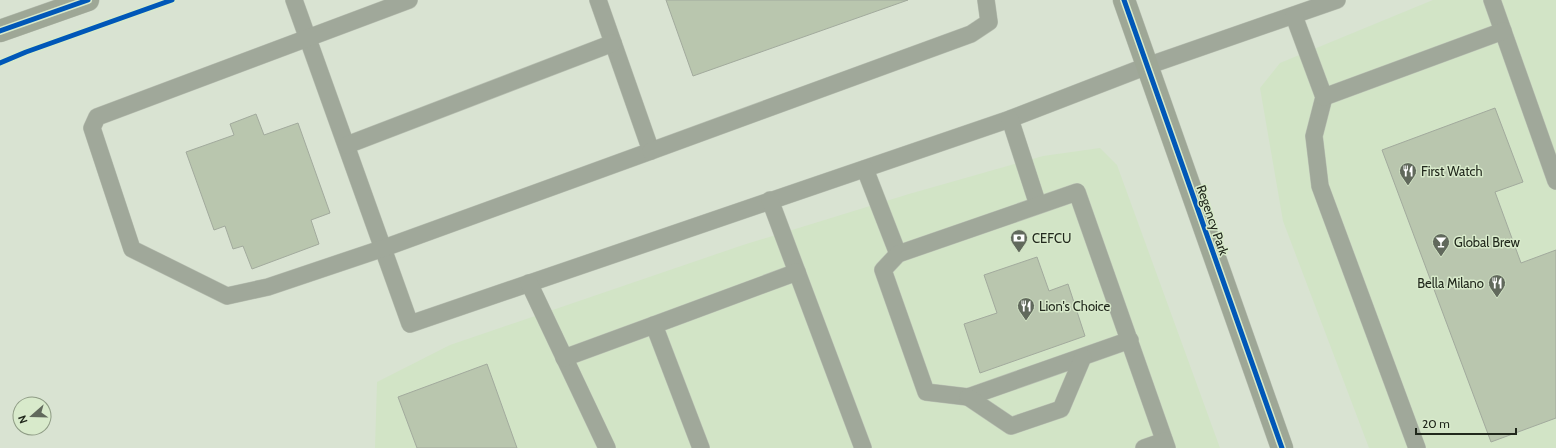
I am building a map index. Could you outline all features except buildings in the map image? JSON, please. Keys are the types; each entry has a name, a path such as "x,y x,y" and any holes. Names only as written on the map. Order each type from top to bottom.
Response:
{"street":[{"path":"0,31 88,0"},
{"name":"Regency Park","path":"1124,0 1282,448"}],"lane":[{"path":"294,0 410,324 1010,119 1147,66 1294,16 1314,4 1337,0"},
{"path":"409,0 97,117 92,128 132,249 227,296 268,287 384,248 971,34 989,22 986,0"},
{"path":"598,0 651,151"},
{"path":"1492,0 1556,181"},
{"path":"1294,16 1324,97 1314,136 1320,186 1416,448"},
{"path":"1324,97 1503,31"},
{"path":"347,146 613,43"},
{"path":"1010,119 1038,204"},
{"path":"865,169 898,254"},
{"path":"1130,340 968,397 926,392 883,270 898,254 1038,204 1077,192 1130,340 1166,444 1144,448"},
{"path":"770,200 863,448"},
{"path":"564,358 797,272"},
{"path":"528,283 607,448"},
{"path":"654,325 701,448"},
{"path":"968,397 1011,426 1061,409 1083,357"}],"shaded area":[{"path":"1433,0 1556,0 1556,448 1369,448 1283,221 1260,88 1280,63"},
{"path":"1100,148 1117,165 1220,448 375,448 377,382 450,345 743,245 909,194 1043,156"}],"cycle path":[{"path":"0,31 88,0"},
{"path":"0,63 26,52 172,0"},
{"path":"1124,0 1282,448"}],"place":[{"name":"First Watch","path":"1408,186"},
{"name":"CEFCU","path":"1019,253"},
{"name":"Global Brew","path":"1441,257"},
{"name":"Bella Milano","path":"1497,298"},
{"name":"Lion's Choice","path":"1026,321"}]}
